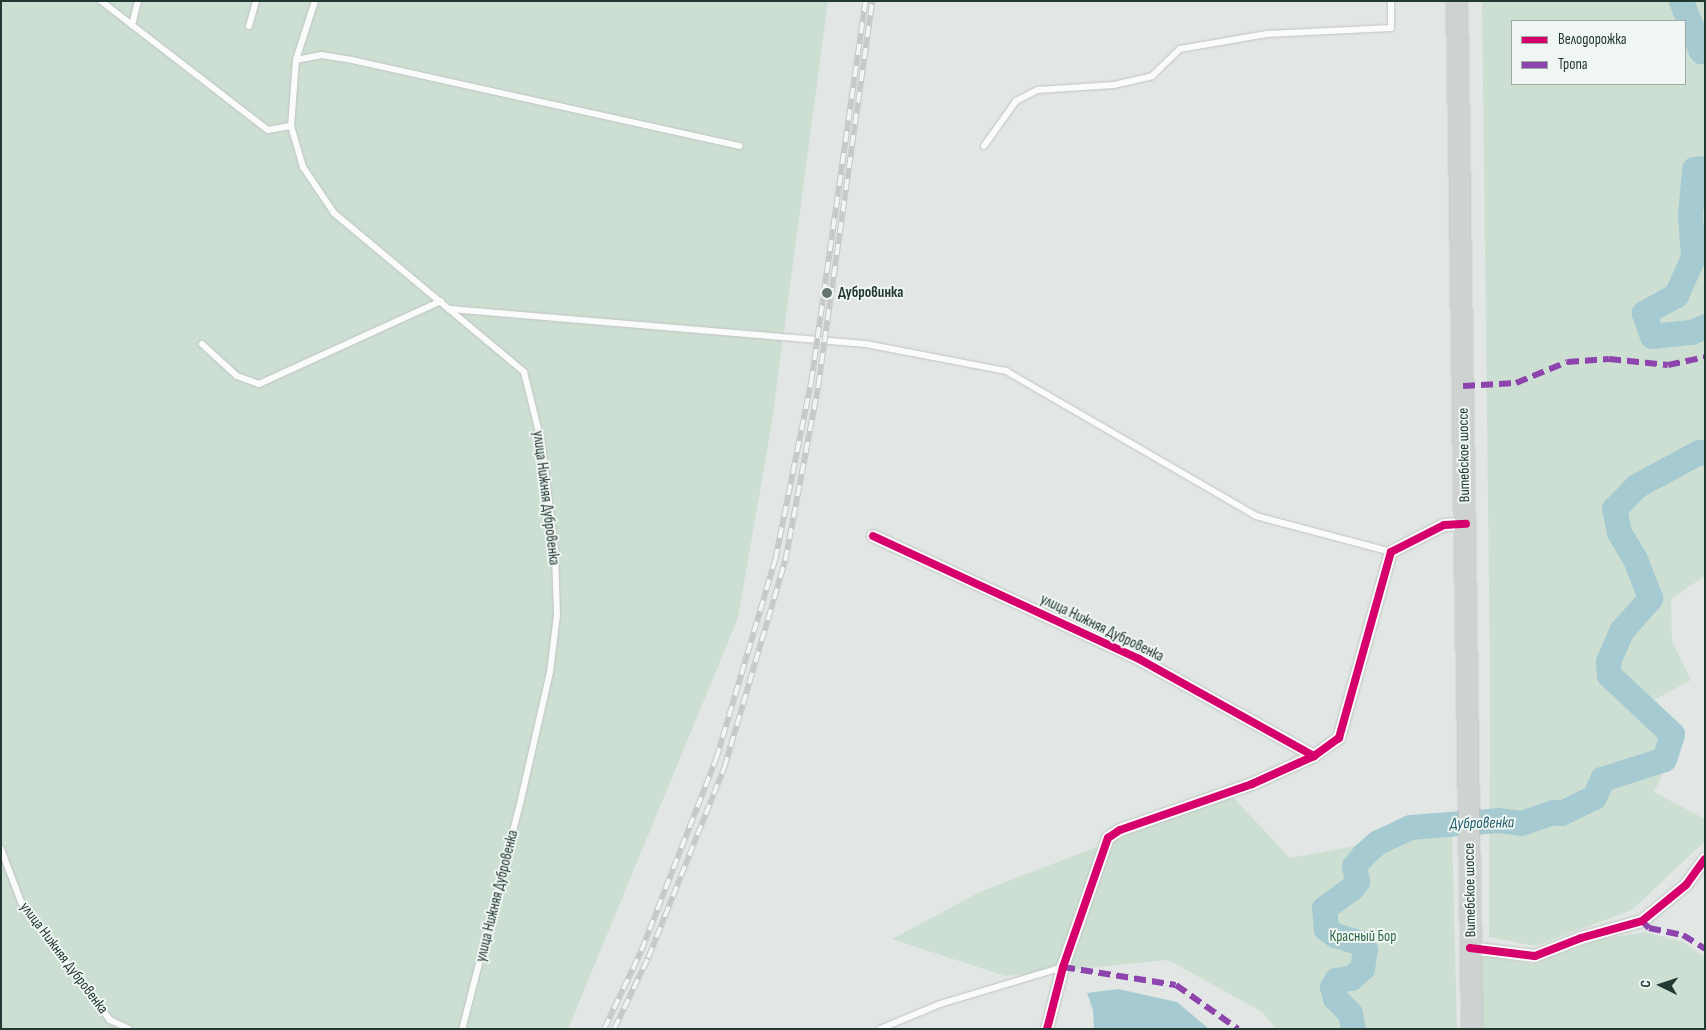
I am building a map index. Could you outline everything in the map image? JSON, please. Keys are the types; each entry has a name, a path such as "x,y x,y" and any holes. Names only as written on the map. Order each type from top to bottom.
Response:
{"main road":[{"name":"Витебское шоссе","path":"1457,1 1472,1029"}],"street":[{"path":"1047,1029 1063,967 1108,838 1120,830 1252,784 1314,756 1339,738 1391,552 1444,525 1466,524"},
{"name":"улица Нижняя Дубровенка","path":"873,536 1139,659 1314,756"},
{"path":"1470,948 1535,956 1581,938 1642,921 1686,886 1705,859"}],"lane":[{"path":"101,1 268,130 291,126"},
{"path":"132,25 138,1"},
{"path":"249,26 256,1"},
{"name":"улица Нижняя Дубровенка","path":"315,1 296,60 291,126 303,168 334,213 450,308 524,372 542,445 555,552 557,615 550,672 521,800 462,1029"},
{"path":"984,146 1016,102 1038,90 1114,85 1152,76 1180,49 1267,34 1391,28 1391,1"},
{"path":"296,60 320,55 352,60 740,146"},
{"path":"202,344 237,376 259,384 441,301"},
{"path":"450,308 866,344 1006,371 1256,516 1391,552"},
{"name":"улица Нижняя Дубровенка","path":"1,849 21,902 110,1020 129,1029"},
{"path":"880,1029 940,1004 1063,967"}],"green space":[{"path":"1,1 828,1 772,422 738,618 568,1029 1,1029"},
{"path":"1482,1 1705,1 1705,576 1671,599 1672,641 1691,680 1654,700 1681,736 1654,792 1705,819 1705,841 1632,910 1535,946 1489,937 1490,672"},
{"name":"Красный Бор","path":"1231,795 1290,858 1452,828 1457,1029 1276,1029 1262,1012 1168,960 1005,976 892,939 980,892"},
{"path":"1645,932 1683,942 1705,957 1705,1029 1479,1029 1477,954 1532,964 1596,940"}],"water":[{"path":"1118,989 1177,1002 1209,1029 1094,1029 1093,1010 1087,993"}],"waterway":[{"name":"Дубровенка","path":"1681,1 1701,51 1705,51"},
{"name":"Дубровенка","path":"1705,168 1694,169 1690,215 1693,257 1676,295 1644,313 1652,336 1691,332 1705,326"},
{"name":"Дубровенка","path":"1353,1029 1350,1013 1335,998 1332,987 1336,980 1351,978 1362,968 1365,949 1361,943 1335,935 1326,929 1324,908 1352,888 1357,881 1354,866 1364,854 1378,842 1410,827 1498,820 1521,823 1553,812 1561,813 1594,797 1602,779 1664,759 1672,734 1609,675 1608,661 1622,630 1650,598 1635,559 1619,532 1614,509 1636,486 1699,452 1705,453"}],"railway":[{"path":"604,1029 641,951 716,759 775,560 811,382 865,1"},
{"path":"614,1029 648,958 724,768 785,561 818,386 872,1"}],"marked path":[{"path":"1463,386 1516,383 1567,362 1609,359 1668,365 1705,357"},
{"path":"1642,921 1649,928 1683,935 1705,949"},
{"path":"1063,967 1176,985 1238,1029"}],"cycle path":[{"path":"1047,1029 1063,967 1108,838 1120,830 1252,784 1314,756 1339,738 1391,552 1444,525 1466,524"},
{"path":"873,536 1139,659 1314,756"},
{"path":"1470,948 1535,956 1581,938 1642,921 1686,885 1705,859"}],"place":[{"name":"Дубровинка","path":"827,293"}]}
